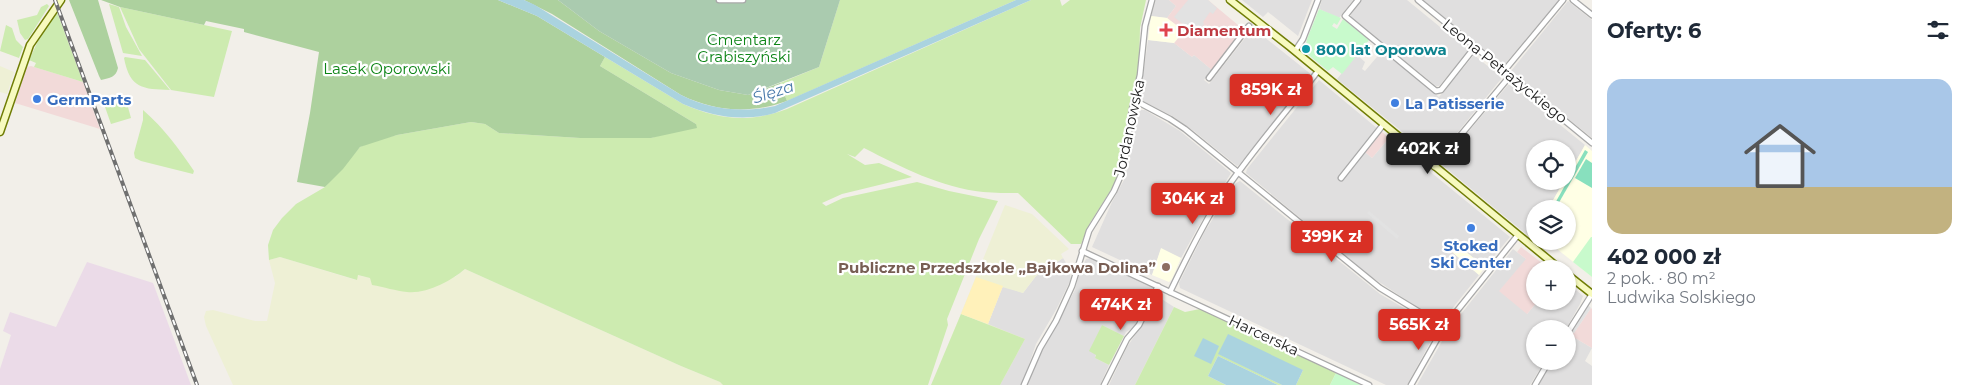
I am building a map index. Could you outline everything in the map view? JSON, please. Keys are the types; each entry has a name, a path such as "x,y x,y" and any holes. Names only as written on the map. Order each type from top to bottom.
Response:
{"main road":[{"path":"0,132 30,45 60,0"},
{"path":"1230,0 1295,51 1549,260"},
{"path":"1576,281 1592,294"}],"street":[{"path":"719,0 743,0"},
{"name":"Jordanowska","path":"1024,385 1040,348 1056,321 1072,286 1093,222 1114,191 1121,175 1140,75 1146,21 1152,0"},
{"path":"1295,51 1303,40 1318,0"},
{"path":"1358,0 1345,16 1436,91 1441,90 1475,48"},
{"name":"Leona Petrażyckiego","path":"1418,0 1592,142"},
{"path":"1504,71 1563,0"},
{"path":"1573,0 1592,15"},
{"path":"1209,78 1249,26"},
{"path":"1170,292 1202,229 1238,172 1318,71"},
{"path":"1434,167 1510,76"},
{"path":"1134,100 1170,119 1380,288 1444,327"},
{"path":"1341,178 1383,125"},
{"path":"1412,385 1444,327 1518,235"},
{"name":"Harcerska","path":"1082,251 1369,385"},
{"path":"1104,385 1127,339 1139,325 1158,286"},
{"path":"1576,320 1592,294"},
{"path":"1535,385 1544,370"}],"shaded area":[{"path":"1156,0 1169,0 1176,6 1167,18 1151,16"},
{"path":"1169,0 1208,0 1244,30 1212,70 1194,55 1192,57 1174,43 1184,31 1167,18 1176,6"},
{"path":"1188,0 1208,0 1217,8 1213,14 1210,12 1203,22 1204,24 1193,38 1185,32 1188,28 1174,17"},
{"path":"1242,0 1312,0 1298,36 1268,12 1263,17"},
{"path":"1322,0 1353,0 1339,18 1319,9"},
{"path":"1362,0 1407,0 1467,49 1467,53 1439,86 1436,86 1351,17 1351,14"},
{"path":"1423,0 1559,0 1504,65"},
{"path":"1568,1 1592,20 1592,138 1511,71"},
{"name":"Diamentum","path":"1151,16 1167,18 1184,31 1174,43 1148,40"},
{"path":"1253,28 1312,75 1237,166 1174,117 1143,101 1140,97 1148,40 1174,43 1192,57 1194,55 1212,70 1204,80 1209,84"},
{"path":"1382,51 1439,97 1474,55 1500,76 1501,79 1436,159 1337,79 1357,55 1365,62 1362,69 1365,71"},
{"path":"0,66 14,72 7,94 0,92"},
{"path":"31,66 83,82 100,129 15,103 25,71 27,67"},
{"path":"1319,80 1378,129 1338,177 1341,180 1365,152 1372,158 1389,138 1510,237 1485,267 1456,244 1451,251 1479,275 1444,319 1440,319 1417,307 1370,276 1246,173 1247,169"},
{"path":"1508,85 1511,85 1585,145 1576,161 1576,140 1526,140 1526,190 1559,190 1553,200 1526,200 1526,234 1441,164"},
{"path":"1141,110 1145,110 1180,131 1231,173 1181,258 1161,249 1152,275 1092,247 1124,180 1138,113"},
{"path":"1381,131 1389,138 1372,158 1365,152"},
{"path":"1585,145 1592,151 1592,277 1576,264 1576,260 1571,260 1558,250 1576,250 1576,200 1553,200 1559,190 1576,190 1576,161"},
{"path":"1240,181 1380,294 1438,328 1407,385 1386,385 1180,288 1179,283 1205,231 1236,183"},
{"path":"1005,205 1032,214 1069,249 1061,254 1063,258 1036,276 1023,293 1002,287 988,324 1025,339 1000,385 932,385"},
{"path":"1369,211 1399,236 1397,239 1367,213"},
{"path":"1456,244 1485,267 1479,275 1451,251"},
{"path":"1521,247 1538,260 1526,260 1526,310 1530,310 1527,314 1499,291 1526,259 1517,252"},
{"name":"Publiczne Przedszkole „Bajkowa Dolina”","path":"1161,248 1181,258 1169,282 1152,275"},
{"path":"1513,249 1526,259 1527,314 1530,310 1576,310 1576,290 1583,296 1571,320 1526,320 1526,370 1539,370 1530,385 1417,385 1449,329"},
{"path":"280,257 356,280 357,275 370,278 455,277 465,269 720,382 723,385 233,385 206,326 204,317 206,311 213,310 255,321 267,321 275,283 269,260"},
{"path":"1063,258 1068,266 1071,279 1036,344 1022,385 1000,385 988,324 1003,286 1023,293 1036,276"},
{"path":"1091,258 1154,288 1137,325 1126,332 1124,336 1102,325 1095,358 1109,365 1100,385 1027,385 1044,347 1075,290 1079,274 1086,259"},
{"path":"87,262 153,283 191,385 0,385 0,369 11,335 3,331 10,312 56,327"},
{"path":"1157,296 1174,307 1135,385 1109,385 1127,347 1142,325"},
{"path":"1588,305 1591,308 1576,330 1576,323"},
{"path":"1591,308 1592,348 1576,339 1576,330"},
{"path":"1576,339 1592,348 1585,361 1592,366 1592,385 1538,385 1547,370 1576,370"}],"green space":[{"path":"69,0 98,0 118,68 112,77 101,80"},
{"name":"Lasek Oporowski","path":"101,0 498,0 537,16 605,57 600,66 696,124 697,128 651,138 580,138 499,133 485,124 471,122 397,135 360,147 343,169 325,187 297,182 319,52 244,32 244,29 206,21 204,25 120,7"},
{"path":"524,0 558,0 599,31 671,73 719,90 748,95 780,83 787,101 760,108 734,109 720,108 694,101 681,95 552,14"},
{"name":"Cmentarz Grabiszyński","path":"558,0 840,0 819,67 748,95 719,90 671,73 599,31"},
{"path":"840,0 1016,0 787,101 780,83 819,67"},
{"path":"1031,0 1060,0 1062,6 1070,0 1146,0 1140,28 1139,69 1128,112 1121,165 1116,182 1090,223 1081,244 1071,244 1018,193 983,192 952,186 907,169 864,148 855,157 847,154 865,165 879,163 912,177 842,194 822,203 826,206 843,198 917,182 998,201 979,239 947,319 948,325 928,385 723,385 720,382 465,269 438,286 423,291 407,292 372,285 370,278 358,275 357,280 280,257 269,260 268,245 273,230 282,218 296,204 325,187 360,147 372,141 471,122 485,124 499,133 580,138 651,138 696,124 600,66 605,57 683,104 710,114 747,118 787,109"},
{"path":"47,4 49,6 28,39 25,40 20,33 17,20 37,15 41,7"},
{"path":"109,4 119,7 126,27 142,56 123,53"},
{"path":"120,7 232,31 214,97 171,90 139,49"},
{"path":"1319,9 1341,18 1337,25 1334,23 1332,26 1337,29 1343,19 1369,40 1342,74 1333,67 1328,71 1305,52 1307,39"},
{"path":"57,12 83,82 34,67 36,63 29,60 39,39"},
{"path":"6,25 12,28 16,40 23,47 19,58 0,51"},
{"path":"125,57 145,60 170,90 145,88 139,85 130,76"},
{"path":"126,100 131,118 111,124 105,107"},
{"path":"143,110 171,139 194,171 193,174 135,158 134,153 143,120"},
{"path":"1585,150 1588,152 1576,173 1576,166"},
{"path":"1586,159 1592,163 1592,188 1576,179"},
{"path":"1562,190 1566,190 1560,200 1557,200"},
{"path":"1592,237 1592,277 1576,264 1574,260"},
{"path":"1174,307 1185,312 1200,309 1336,373 1330,385 1296,385 1303,370 1219,354 1282,385 1278,385 1218,356 1208,376 1226,385 1135,385"},
{"path":"961,314 1025,339 1000,385 931,385"},
{"path":"1102,325 1124,336 1109,365 1095,358 1096,355 1089,351"},
{"path":"1336,373 1361,385 1330,385"}],"sand":[{"path":"976,277 1003,286 988,324 961,314"}],"water":[{"path":"498,0 524,0 535,5 681,95 715,107 739,110 775,106 1016,0 1031,0 775,113 740,118 717,115 683,104 537,16"},
{"path":"1228,334 1303,370 1296,385 1282,385 1218,354"},
{"path":"1203,338 1219,346 1211,364 1194,356"},
{"path":"1218,356 1278,385 1226,385 1208,376"}],"railway":[{"path":"55,0 197,385"}],"place":[{"name":"Diamentum","path":"1166,30"},
{"name":"800 lat Oporowa","path":"1306,49"},
{"name":"GermParts","path":"37,99"},
{"name":"La Patisserie","path":"1395,103"},
{"name":"Stoked Ski Center","path":"1471,228"},
{"name":"Publiczne Przedszkole „Bajkowa Dolina”","path":"1166,267"}],"water label":[{"name":"Ślęza","path":"773,92"}]}
